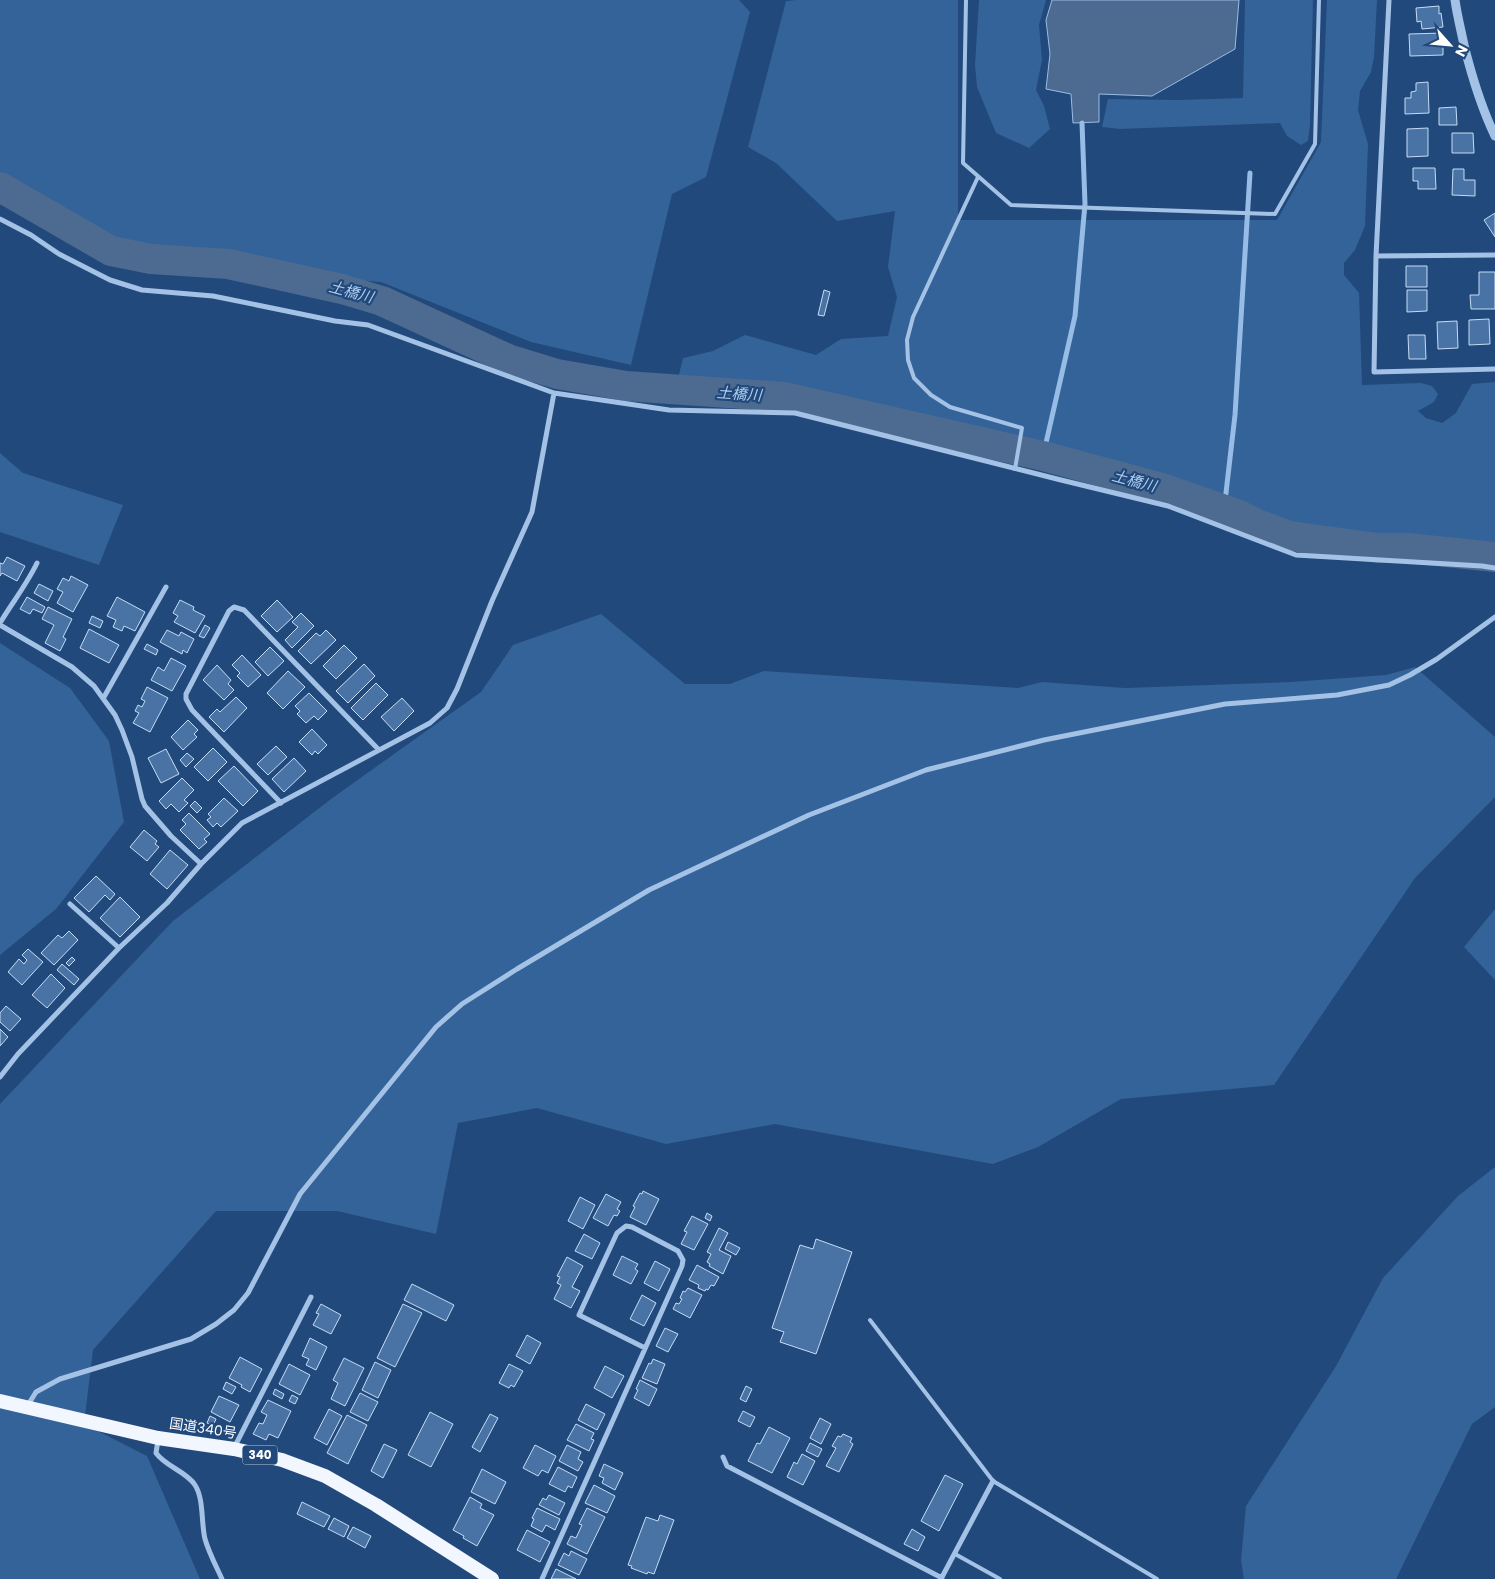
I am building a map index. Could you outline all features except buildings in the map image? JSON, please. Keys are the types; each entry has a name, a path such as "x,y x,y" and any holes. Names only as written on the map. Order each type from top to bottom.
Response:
{"highway":[{"name":"国道340号","path":"0,1401 158,1438 234,1449 282,1460 325,1476 376,1505 492,1579"}],"street":[{"path":"1389,0 1376,256 1374,372 1495,369"},
{"path":"1455,0 1456,13 1472,76 1485,115 1495,136"},
{"path":"0,219 31,235 60,254 110,280 142,290 213,296 335,321 368,325 554,393 669,410 795,413 1168,506 1296,555 1495,568"},
{"path":"1376,256 1495,255"},
{"path":"0,1077 18,1054 119,948 167,904 201,864 242,823 430,723 447,708 458,689 492,601 532,512 554,393"},
{"path":"37,563 30,578 0,624 84,676 104,697 122,730 132,757 145,806 171,836 201,864"},
{"path":"104,697 166,587"},
{"path":"281,803 192,710 186,699 186,694 225,619 234,607 244,610 378,749"},
{"path":"26,1407 36,1392 60,1379 191,1339 216,1324 234,1310 248,1293 300,1194 436,1027 462,1004 649,890 809,815 926,770 1044,740 1225,704 1337,694 1389,685 1437,659 1495,617"},
{"path":"70,904 119,948"},
{"path":"542,1579 682,1266 683,1260 678,1251 632,1227 626,1226 617,1234 580,1315 645,1348"},
{"path":"234,1449 311,1296"},
{"path":"158,1438 156,1452 160,1458 195,1485 199,1496 205,1538 222,1579"},
{"path":"724,1457 727,1466 941,1579 994,1481"}],"lane":[{"path":"966,0 963,163 1011,205 1275,214 1314,144 1319,0"},
{"path":"978,177 913,316 907,340 908,360 914,378 931,395 950,407 1022,428 1016,469"},
{"path":"870,1320 994,1481 1158,1579"},
{"path":"955,1554 1000,1579"}],"shaded area":[{"path":"0,0 739,0 750,12 706,177 672,194 631,365 531,342 381,282 175,266 76,238 0,191"},
{"path":"958,0 958,220 1277,220 1321,142 1327,0 1377,0 1374,57 1371,72 1360,91 1358,110 1368,144 1365,226 1355,250 1344,263 1344,275 1359,293 1362,385 1421,383 1432,386 1438,394 1434,402 1418,411 1426,418 1442,423 1456,413 1472,384 1495,382 1495,550 1360,539 1291,530 1235,506 1058,451 676,387 683,358 713,351 745,335 816,355 841,339 888,336 897,297 888,267 895,211 837,221 776,163 748,147 786,1"},
{"path":"979,0 1046,0 1039,25 1042,60 1036,90 1044,106 1050,129 1029,148 996,133 977,87 975,65"},
{"path":"1052,0 1239,0 1235,49 1152,96 1099,94 1099,122 1073,123 1071,94 1046,89 1050,54 1046,20"},
{"path":"1245,0 1313,0 1308,141 1301,145 1287,136 1280,123 1120,129 1102,127 1108,99 1179,100 1243,98"},
{"path":"0,453 23,473 123,505 99,565 0,532"},
{"path":"601,614 685,684 730,684 764,671 1018,688 1042,682 1125,688 1291,682 1386,675 1415,667 1495,737 1495,797 1415,878 1274,1085 1121,1099 1038,1147 993,1164 775,1124 666,1144 537,1108 458,1123 436,1234 337,1211 216,1211 93,1350 84,1424 147,1456 200,1579 0,1579 0,1104 173,921 331,799 481,692 513,645"},
{"path":"0,643 70,688 109,741 124,822 56,909 0,955"},
{"path":"1495,909 1495,980 1464,947"},
{"path":"1495,1167 1495,1407 1472,1424 1396,1579 1244,1579 1241,1560 1246,1506 1336,1366 1383,1278 1458,1196"}],"waterway":[{"path":"1043,456 1075,316 1085,204 1082,123"},
{"path":"1224,510 1235,415 1250,173"},
{"name":"土橋川","path":"0,187 111,251 151,259 228,264 342,289 382,301 508,359 557,374 626,386 785,397 1043,456 1162,488 1239,515 1290,536 1378,548 1408,548 1495,557"}]}
